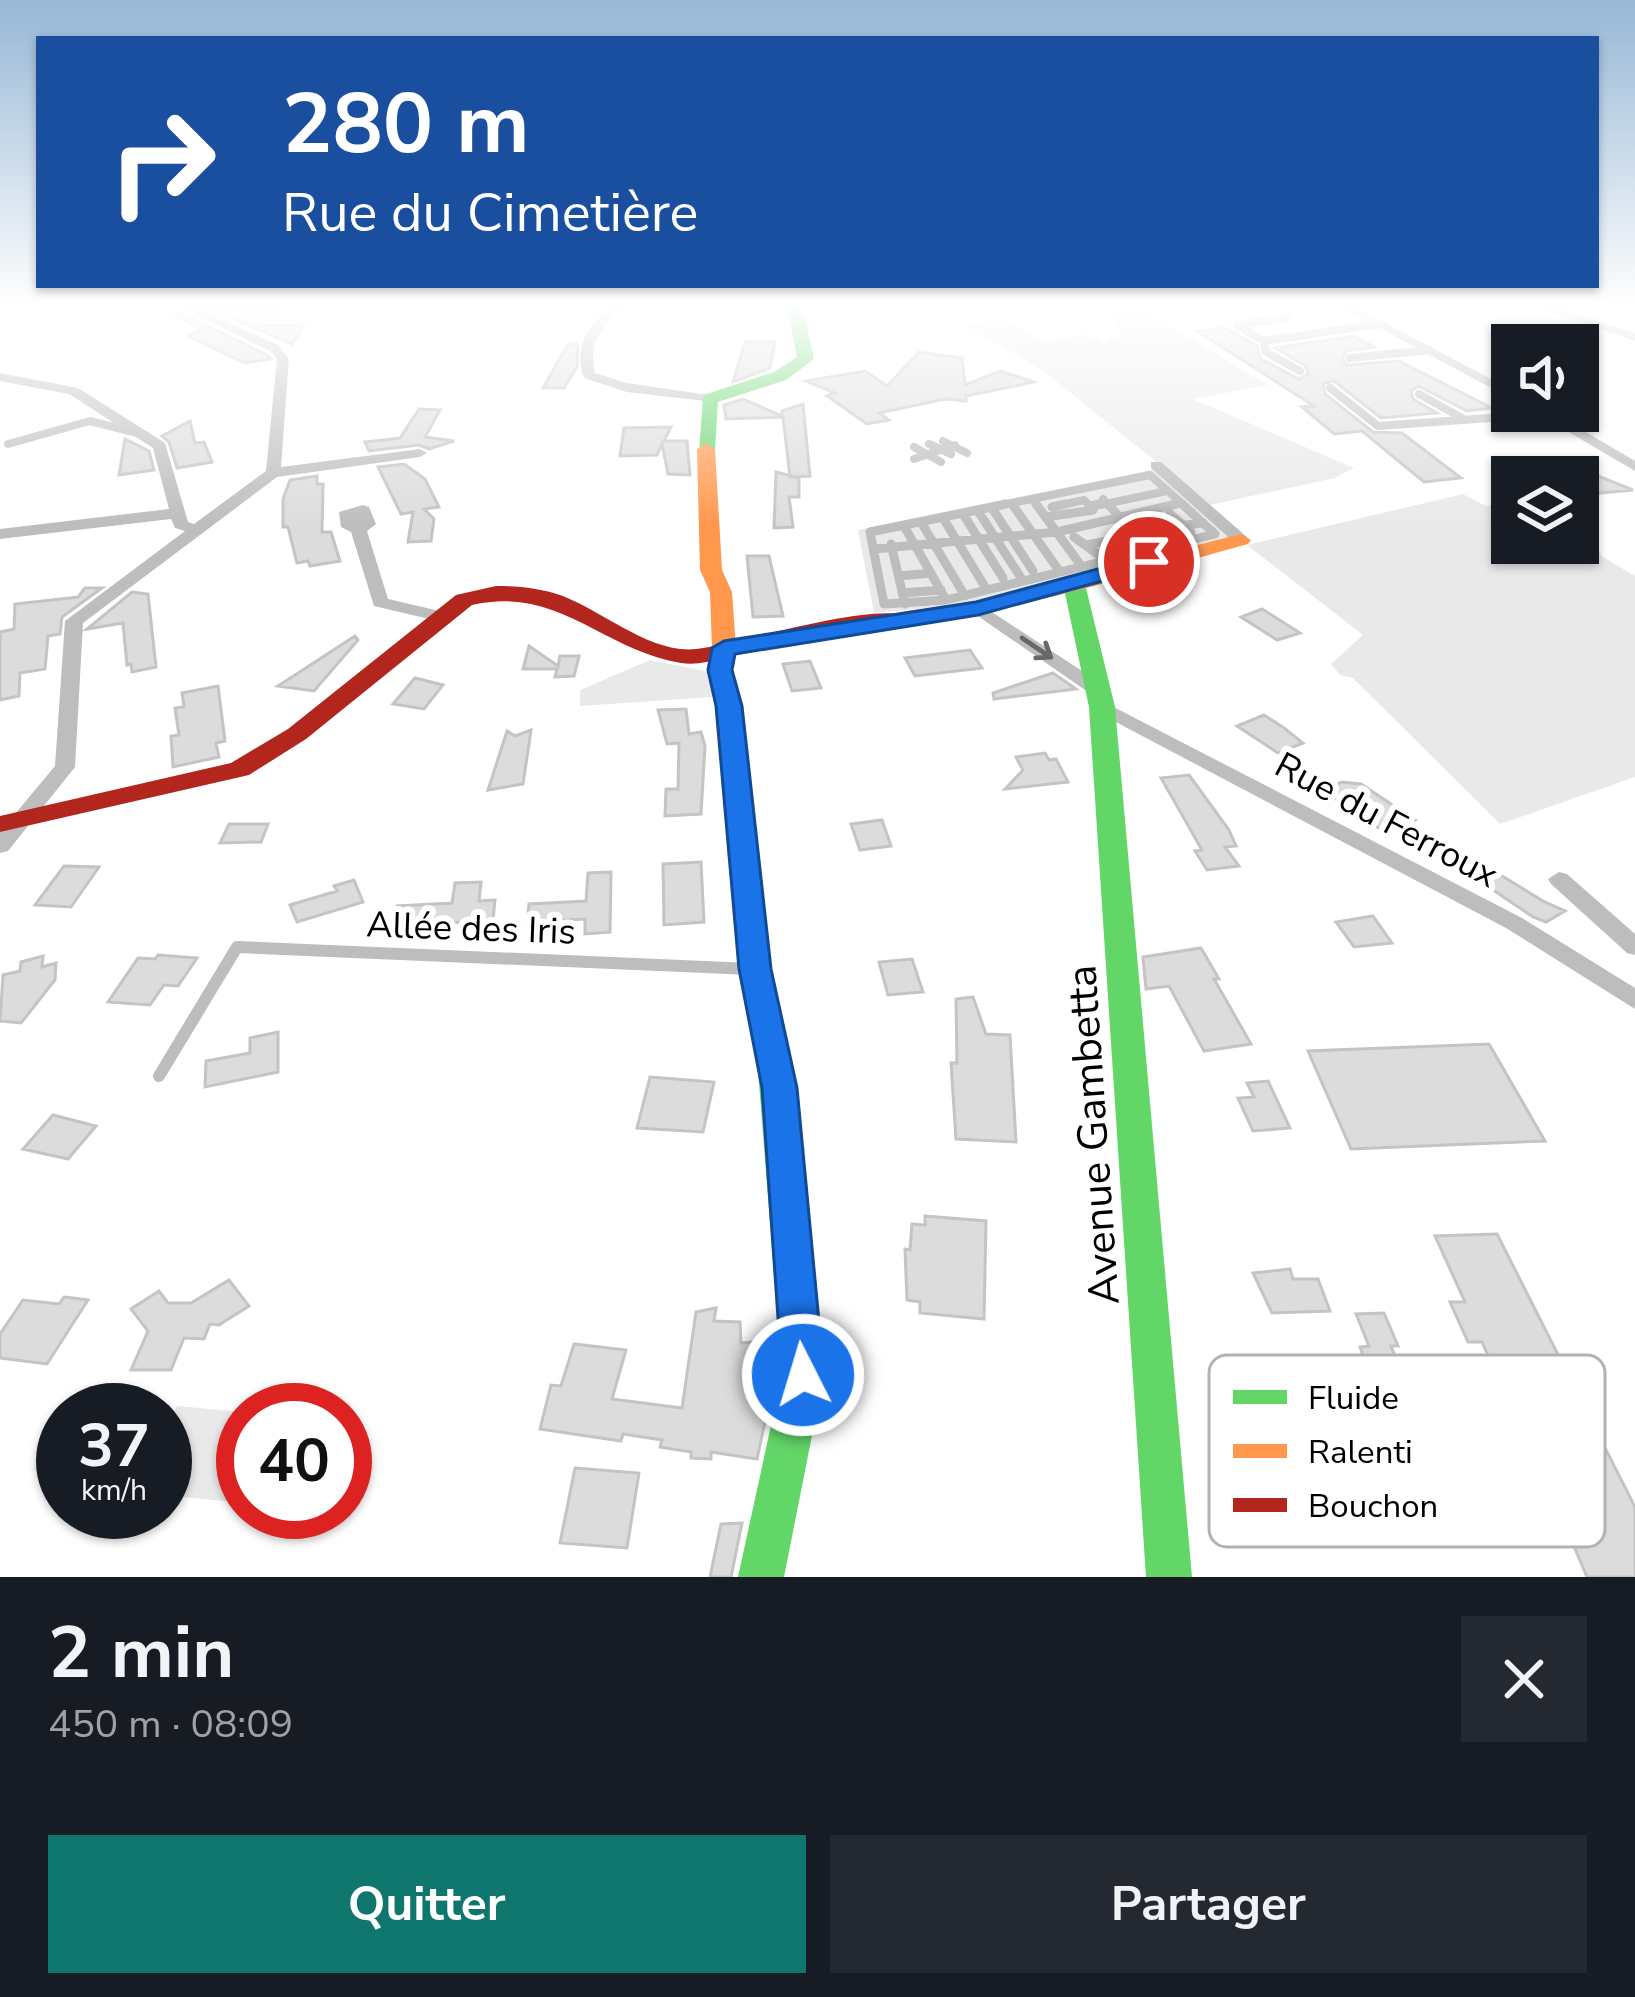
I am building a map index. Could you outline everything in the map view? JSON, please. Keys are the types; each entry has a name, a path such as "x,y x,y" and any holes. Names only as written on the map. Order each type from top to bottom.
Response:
{"street":[{"path":"17,380 73,391 160,446 182,525 198,530"},
{"path":"273,472 281,380"},
{"path":"595,380 601,385 674,390 709,399 769,380"},
{"path":"709,399 704,436 711,570 721,592 724,648 720,670 729,706 755,969 780,1088 803,1375 760,1577"},
{"path":"1575,432 1635,467"},
{"path":"0,846 11,821 65,767 74,621 273,472 420,453"},
{"path":"1156,464 1241,539"},
{"path":"0,534 178,513"},
{"path":"358,529 380,602 442,617"},
{"path":"11,821 240,770 297,734 464,600 493,590 543,593 635,643 688,658 1241,539"},
{"name":"Avenue Gambetta","path":"1077,573 1099,698 1169,1577"},
{"path":"961,599 1099,698"},
{"name":"Rue du Ferroux","path":"1099,698 1514,923 1635,1000"},
{"path":"1559,879 1635,946"}],"lane":[{"path":"1330,388 1378,426 1491,418"},
{"path":"1419,394 1465,420"},
{"path":"8,444 90,421 104,422 130,435 146,435"},
{"path":"914,447 949,447 968,453"},
{"path":"914,459 928,449"},
{"path":"928,449 940,462"},
{"path":"1150,475 1167,491 1215,534 1127,552 1077,573 1023,581 961,599 904,598 884,604 870,532 1150,475"},
{"path":"1140,484 1151,494"},
{"path":"1093,487 1164,547"},
{"path":"1090,506 1167,491"},
{"path":"1033,500 1057,532 1077,573"},
{"path":"1046,517 1093,510 1084,500 1052,507"},
{"path":"873,549 895,562 923,559 934,544 1057,532 1181,503"},
{"path":"1012,504 1033,535 1077,573"},
{"path":"992,508 1033,571"},
{"path":"978,511 1023,581"},
{"path":"963,514 1003,578"},
{"path":"1170,514 1186,529"},
{"path":"1125,516 1149,551"},
{"path":"943,518 957,542 961,599"},
{"path":"1154,518 1174,536"},
{"path":"921,522 961,599"},
{"path":"1146,530 1186,529 1202,523"},
{"path":"904,526 923,559 961,599"},
{"path":"888,529 904,598"},
{"path":"1103,530 1127,552"},
{"path":"1089,533 1127,552"},
{"path":"1074,537 1086,545 1135,536"},
{"path":"1077,573 1086,545"},
{"path":"895,562 923,559"},
{"path":"904,598 915,586 961,599"},
{"name":"Allée des Iris","path":"159,1076 237,946 755,969"}],"shaded area":[{"path":"1054,380 1259,380 1268,385 1193,399 1354,468 1335,478 1210,505"},
{"path":"1156,469 1230,537 959,605 874,613 858,530"},
{"path":"1463,494 1491,506 1491,564 1599,564 1599,552 1635,576 1635,777 1500,824 1353,678 1340,675 1331,664 1363,635 1247,545"},
{"path":"650,660 710,672 713,697 580,706 580,690"},
{"path":"192,1407 216,1410 216,1500 192,1498"}],"building":[{"path":"548,380 569,380 564,388 543,388"},
{"path":"878,380 887,386 893,380 964,380 965,385 979,380 1034,382 966,396 966,401 945,399 879,413 889,420 867,424 827,396 835,393 806,381"},
{"path":"1273,380 1436,380 1491,408 1467,411 1418,386 1411,391 1413,399 1437,413 1381,418 1334,381 1323,384 1325,394 1373,432 1402,433 1461,478 1424,482 1362,431 1334,434 1302,407 1314,406"},
{"path":"743,399 782,416 782,411 803,404 810,476 790,477 783,417 726,419 724,405"},
{"path":"419,409 440,410 425,437 454,441 429,449 419,445 369,451 365,442 400,438"},
{"path":"190,421 195,443 204,442 212,462 177,468 169,442 162,436"},
{"path":"671,427 664,441 687,441 690,475 668,474 662,444 657,455 620,456 624,428"},
{"path":"125,439 149,451 154,470 119,475"},
{"path":"404,464 425,479 439,507 424,509 434,519 431,541 408,542 413,512 401,514 378,467"},
{"path":"776,472 799,478 799,497 789,497 793,527 774,528"},
{"path":"317,476 317,484 323,484 322,532 331,532 340,561 310,566 308,561 297,563 288,527 283,527 283,499 290,480"},
{"path":"1599,476 1633,490 1599,493"},
{"path":"747,556 769,556 783,616 753,617"},
{"path":"85,588 102,588 62,617 60,634 48,636 45,669 20,673 19,696 0,700 0,632 14,629 15,604 78,597"},
{"path":"132,592 148,594 156,667 132,672 131,664 127,665 123,623 87,629"},
{"path":"1262,609 1300,633 1277,640 1241,617"},
{"path":"355,636 358,640 314,691 278,686"},
{"path":"529,646 558,666 560,656 579,656 574,676 555,677 557,669 523,669"},
{"path":"970,650 982,668 915,676 905,658"},
{"path":"810,661 821,688 792,691 783,664"},
{"path":"1053,673 1076,689 994,699 993,693"},
{"path":"415,678 443,685 424,709 393,704"},
{"path":"218,686 225,741 216,743 219,757 173,767 171,736 179,735 175,708 184,707 182,693"},
{"path":"686,709 689,734 701,732 705,746 701,814 665,816 666,789 678,789 679,743 667,744 658,710"},
{"path":"1264,715 1303,743 1278,753 1237,726"},
{"path":"531,730 523,784 488,790 507,731 515,736"},
{"path":"1045,753 1049,760 1056,759 1068,782 1005,789 1023,770 1016,757"},
{"path":"1189,775 1229,830 1236,846 1225,847 1239,866 1207,870 1195,851 1202,850 1161,778"},
{"path":"1342,782 1361,784 1415,820 1386,833 1322,790"},
{"path":"882,820 891,846 860,850 851,824"},
{"path":"229,824 268,824 261,842 220,843"},
{"path":"701,862 704,922 664,925 663,864"},
{"path":"64,866 99,867 71,907 35,905"},
{"path":"1489,868 1565,911 1546,922 1533,917 1480,881"},
{"path":"611,872 610,932 585,934 585,919 527,922 529,904 586,901 588,873"},
{"path":"354,880 363,902 297,922 290,905 337,891 334,886"},
{"path":"481,882 479,901 495,900 493,920 392,927 397,906 452,903 455,883"},
{"path":"1373,916 1392,943 1354,947 1336,922"},
{"path":"1201,948 1251,1044 1204,1051 1169,986 1146,989 1143,957"},
{"path":"43,956 42,967 56,963 55,980 21,1023 0,1021 3,975 20,971 21,962"},
{"path":"138,958 197,958 178,986 164,985 150,1005 108,1002"},
{"path":"912,959 923,992 888,995 879,962"},
{"path":"973,997 986,1034 1010,1035 1016,1142 956,1139 951,1063 957,1063 956,999"},
{"path":"278,1032 278,1072 205,1087 206,1061 250,1053 250,1038"},
{"path":"1489,1044 1545,1141 1351,1149 1308,1051"},
{"path":"650,1077 714,1082 703,1132 637,1128"},
{"path":"1268,1081 1290,1128 1253,1131 1238,1098 1254,1097 1247,1083"},
{"path":"53,1115 96,1126 68,1159 23,1149"},
{"path":"925,1216 986,1221 984,1319 920,1313 920,1302 907,1300 905,1249 910,1250 912,1224 925,1225"},
{"path":"1497,1234 1558,1355 1488,1355 1482,1342 1468,1342 1450,1302 1465,1302 1435,1236"},
{"path":"1290,1269 1293,1279 1318,1279 1330,1311 1272,1313 1253,1273"},
{"path":"229,1280 249,1306 219,1325 210,1324 204,1339 184,1338 171,1370 131,1370 148,1331 131,1309 159,1291 168,1303 191,1303"},
{"path":"64,1297 88,1300 47,1364 0,1358 0,1334 23,1300 59,1304"},
{"path":"716,1308 714,1321 740,1322 741,1343 773,1340 775,1375 757,1459 711,1452 711,1459 691,1458 691,1452 660,1447 662,1440 623,1434 621,1441 540,1429 551,1385 561,1386 574,1344 626,1350 612,1399 682,1408 696,1312"},
{"path":"1384,1313 1398,1346 1391,1346 1395,1355 1363,1355 1360,1347 1369,1346 1356,1314"},
{"path":"1605,1448 1635,1507 1635,1577 1587,1577 1574,1547 1605,1547"},
{"path":"575,1468 639,1473 627,1548 560,1543"},
{"path":"742,1523 731,1577 710,1577 721,1524"}],"traffic: fast":[{"path":"706,449 709,399 769,380"},
{"path":"1074,584 1102,707 1169,1577"},
{"path":"761,1577 803,1375 774,1058"}],"traffic: slow":[{"path":"706,449 711,570 721,592 724,648 720,670 729,706 755,969 774,1058"},
{"path":"901,619 978,608 1241,540"}],"traffic: jam":[{"path":"0,824 240,769 297,734 464,600 496,593 550,599 652,647 690,657 771,637 901,619"}],"route":[{"path":"803,1375 780,1088 755,969 729,706 720,670 724,648 978,608 1149,562"}]}
